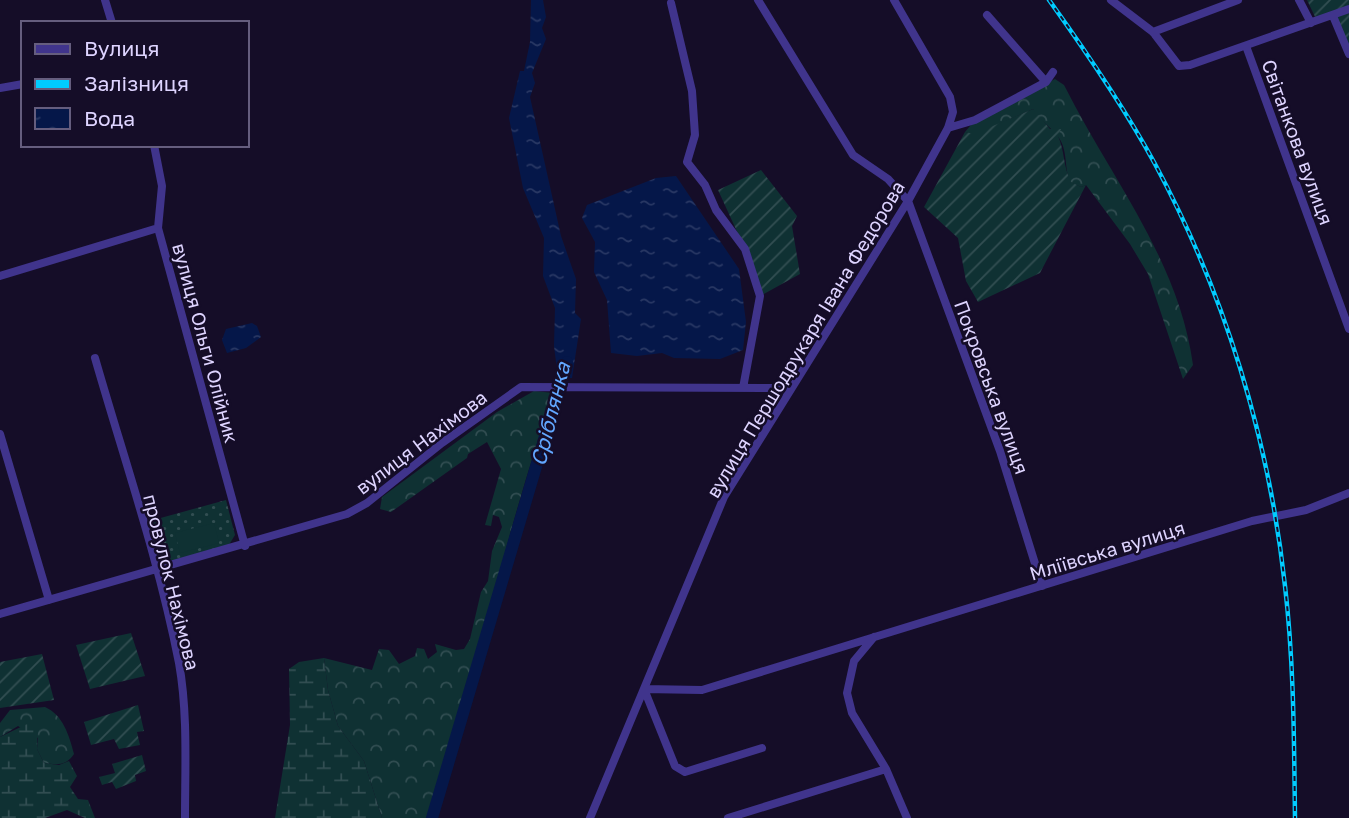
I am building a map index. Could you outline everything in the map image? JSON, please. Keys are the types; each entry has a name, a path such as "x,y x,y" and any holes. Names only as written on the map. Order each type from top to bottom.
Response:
{"street":[{"path":"105,0 111,21"},
{"path":"758,0 853,155 888,179 908,201"},
{"name":"вулиця Першодрукаря Івана Федорова","path":"590,818 724,497 789,388 908,201 948,128 953,112 950,97 894,0"},
{"path":"1111,0 1153,32 1179,66 1246,46 1349,9"},
{"path":"1153,32 1238,0"},
{"path":"1299,0 1311,23"},
{"path":"671,3 692,91 695,135 687,162 705,185 716,211 745,249 760,296 743,388"},
{"path":"986,15 1046,82"},
{"path":"1333,16 1349,54"},
{"name":"Світанкова вулиця","path":"1246,46 1349,328"},
{"path":"948,128 975,120 1046,82 1053,72"},
{"path":"0,89 21,84"},
{"name":"вулиця Ольги Олійник","path":"155,147 162,186 158,228 245,546"},
{"name":"Покровська вулиця","path":"908,201 1000,451 1042,586"},
{"path":"0,276 158,228"},
{"name":"провулок Нахімова","path":"95,358 156,571 179,664 186,737 185,818"},
{"name":"вулиця Нахімова","path":"0,614 245,546 359,509 442,443 521,387 552,385 789,388"},
{"path":"0,434 48,600"},
{"name":"Мліївська вулиця","path":"874,637 1252,521 1306,510 1349,493"},
{"path":"762,748 685,772 676,766 644,690 702,690 874,637"},
{"path":"874,637 854,661 847,693 852,713 886,769 907,818"},
{"path":"728,818 886,769"}],"green space":[{"path":"1307,0 1349,0 1349,54 1333,16 1317,21"},
{"path":"1055,79 1064,85 1140,220 1173,290 1193,365 1183,379 1148,274 1130,244 1086,185 1081,187 1070,182 1064,148 1056,134 1033,109 974,135 965,132 975,120"},
{"path":"1033,109 1050,129 1061,129 1058,136 1068,176 1071,182 1081,187 1086,185 1040,273 978,302 966,281 958,238 924,207 965,132 974,134"},
{"path":"761,170 797,216 792,226 800,274 760,296 745,249 718,190"},
{"path":"534,391 554,393 520,498 432,818 382,818 364,761 338,726 328,690 324,658 372,670 379,649 389,650 399,664 415,656 417,648 424,649 428,659 437,652 435,644 456,650 464,649 470,639 481,592 488,581 492,551 502,527 499,517 493,515 491,526 485,525 501,469 487,442 391,512 380,509 382,497 497,412"},
{"path":"226,500 235,535 227,548 158,566 146,522"},
{"path":"214,523 219,543 180,553 175,533"},
{"path":"131,633 145,676 90,689 76,645"},
{"path":"42,654 54,700 0,708 0,662"},
{"path":"324,658 328,690 338,726 364,761 382,818 275,818 290,725 289,669 299,662"},
{"path":"138,705 144,731 137,732 140,745 119,749 114,739 91,745 84,722"},
{"path":"45,707 61,720 70,740 74,754 64,763 44,763 37,749 38,738 18,726 0,737 0,723 10,710"},
{"path":"31,722 38,723 37,749 44,763 59,765 69,761 77,776 70,787 78,799 88,800 95,818 85,818 67,810 45,818 0,818 0,737"},
{"path":"142,755 146,771 135,775 136,781 116,789 112,782 102,785 99,777 115,773 112,764"}],"water":[{"path":"531,0 543,0 546,17 542,28 546,39 532,73 535,83 530,97 561,236 576,279 575,313 581,319 572,378 558,378 554,346 555,308 543,276 544,238 523,188 509,118 530,42"},
{"path":"676,176 739,269 746,322 743,350 720,359 674,358 662,353 637,356 611,353 607,300 594,272 595,242 582,218 587,205 656,178"},
{"path":"252,323 257,326 261,337 246,348 227,353 222,340 226,329"}],"waterway":[{"name":"Сріблянка","path":"432,818 567,362"}],"railway":[{"path":"1049,0 1105,81 1155,164 1203,264 1240,369 1268,476 1285,586 1292,673 1295,818"}]}
